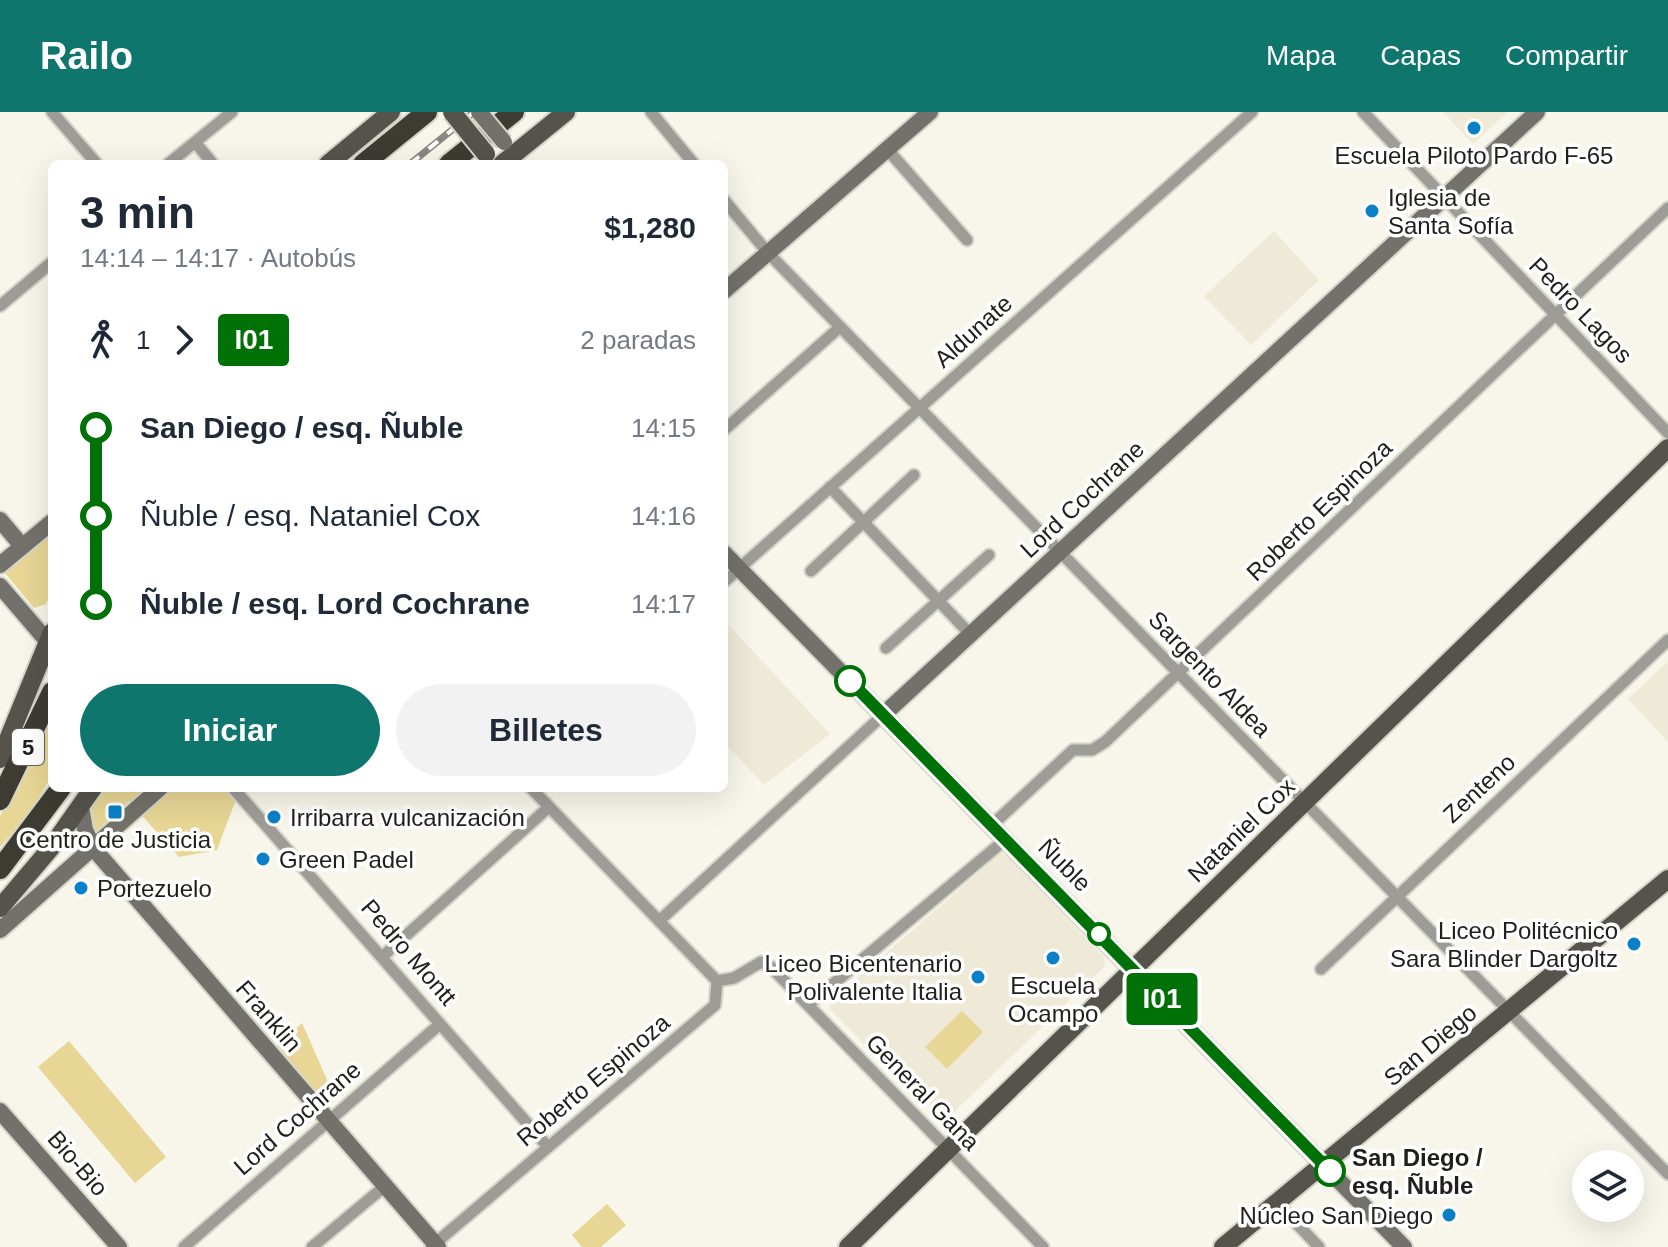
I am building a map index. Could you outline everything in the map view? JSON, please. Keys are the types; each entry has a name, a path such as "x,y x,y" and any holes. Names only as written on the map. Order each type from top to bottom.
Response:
{"highway":[{"path":"368,160 427,112"},
{"path":"454,160 514,112"},
{"name":"5","path":"0,800 48,700"},
{"name":"5","path":"0,869 58,792"},
{"path":"0,882 14,852"}],"main road":[{"path":"333,160 391,112"},
{"path":"452,112 501,157 566,112"},
{"name":"Nataniel Cox","path":"848,1247 1668,448"},
{"path":"2,752 48,642"},
{"path":"0,908 90,792"},
{"name":"San Diego","path":"1223,1247 1668,879"}],"street":[{"path":"52,112 94,160"},
{"path":"173,160 232,112"},
{"path":"479,112 501,157"},
{"path":"651,112 691,160"},
{"path":"728,288 930,112"},
{"name":"Aldunate","path":"728,579 1252,112"},
{"name":"Pedro Lagos","path":"1363,112 1668,433"},
{"name":"Lord Cochrane","path":"659,921 1537,112"},
{"path":"195,142 210,160"},
{"path":"887,149 967,240"},
{"name":"Sargento Aldea","path":"728,205 768,253 1668,1174"},
{"name":"Roberto Espinoza","path":"992,825 1069,753 1101,745 1668,208"},
{"path":"0,306 48,265"},
{"path":"728,426 840,327"},
{"path":"811,571 914,475"},
{"path":"830,487 970,634"},
{"path":"0,520 22,546"},
{"path":"0,565 48,525"},
{"path":"886,648 989,555"},
{"name":"Ñuble","path":"728,557 1404,1247"},
{"path":"0,586 48,635"},
{"name":"Zenteno","path":"1321,969 1668,640"},
{"path":"0,930 156,792"},
{"name":"Pedro Montt","path":"237,792 548,1147"},
{"path":"535,792 717,981"},
{"name":"Franklin","path":"81,807 85,830 94,849 435,1246"},
{"path":"382,957 549,807"},
{"path":"808,1005 1006,839"},
{"name":"General Gana","path":"717,981 734,978 761,962 771,967 1043,1247"},
{"name":"Roberto Espinoza","path":"435,1246 715,1005 717,981"},
{"name":"Lord Cochrane","path":"184,1247 440,1024"},
{"name":"Bio-Bio","path":"0,1111 119,1247"},
{"path":"312,1247 385,1186"},
{"path":"1277,1203 1319,1247"}],"shaded area":[{"name":"Escuela Piloto Pardo F-65","path":"1443,112 1508,112 1473,144"},
{"path":"1274,231 1319,280 1251,345 1204,296"},
{"path":"48,533 46,604 34,608 5,573 6,568"},
{"path":"728,624 830,734 764,785 728,746"},
{"path":"1668,661 1668,742 1628,699"},
{"path":"48,722 48,783 30,812 0,847 0,816 30,764"},
{"path":"97,792 226,792 235,802 217,850 179,857 129,801 95,833 91,804"},
{"name":"Liceo Bicentenario Polivalente Italia","path":"1001,853 1007,855 1104,957 1105,966 951,1115 941,1116 921,1096 917,1098 830,1009 831,1001"},
{"path":"962,1011 983,1032 947,1069 925,1047"},
{"path":"302,1023 328,1082 339,1095 328,1106 277,1045"},
{"path":"69,1041 166,1157 135,1183 38,1067"},
{"path":"607,1204 626,1225 601,1247 582,1247 572,1235"}],"railway":[{"path":"415,160 474,112"}],"bus line":[{"name":"I01","path":"850,681 1330,1171"}],"place":[{"name":"Escuela Piloto Pardo F-65","path":"1474,128"},
{"name":"Iglesia de Santa Sofía","path":"1372,211"},
{"name":"Centro de Justicia","path":"115,812"},
{"name":"Irribarra vulcanización","path":"274,817"},
{"name":"Green Padel","path":"263,859"},
{"name":"Portezuelo","path":"81,888"},
{"name":"Liceo Politécnico Sara Blinder Dargoltz","path":"1634,944"},
{"name":"Escuela Ocampo","path":"1053,958"},
{"name":"Liceo Bicentenario Polivalente Italia","path":"978,977"},
{"name":"San Diego / esq. Ñuble","path":"1330,1171"},
{"name":"Núcleo San Diego","path":"1449,1215"}]}
